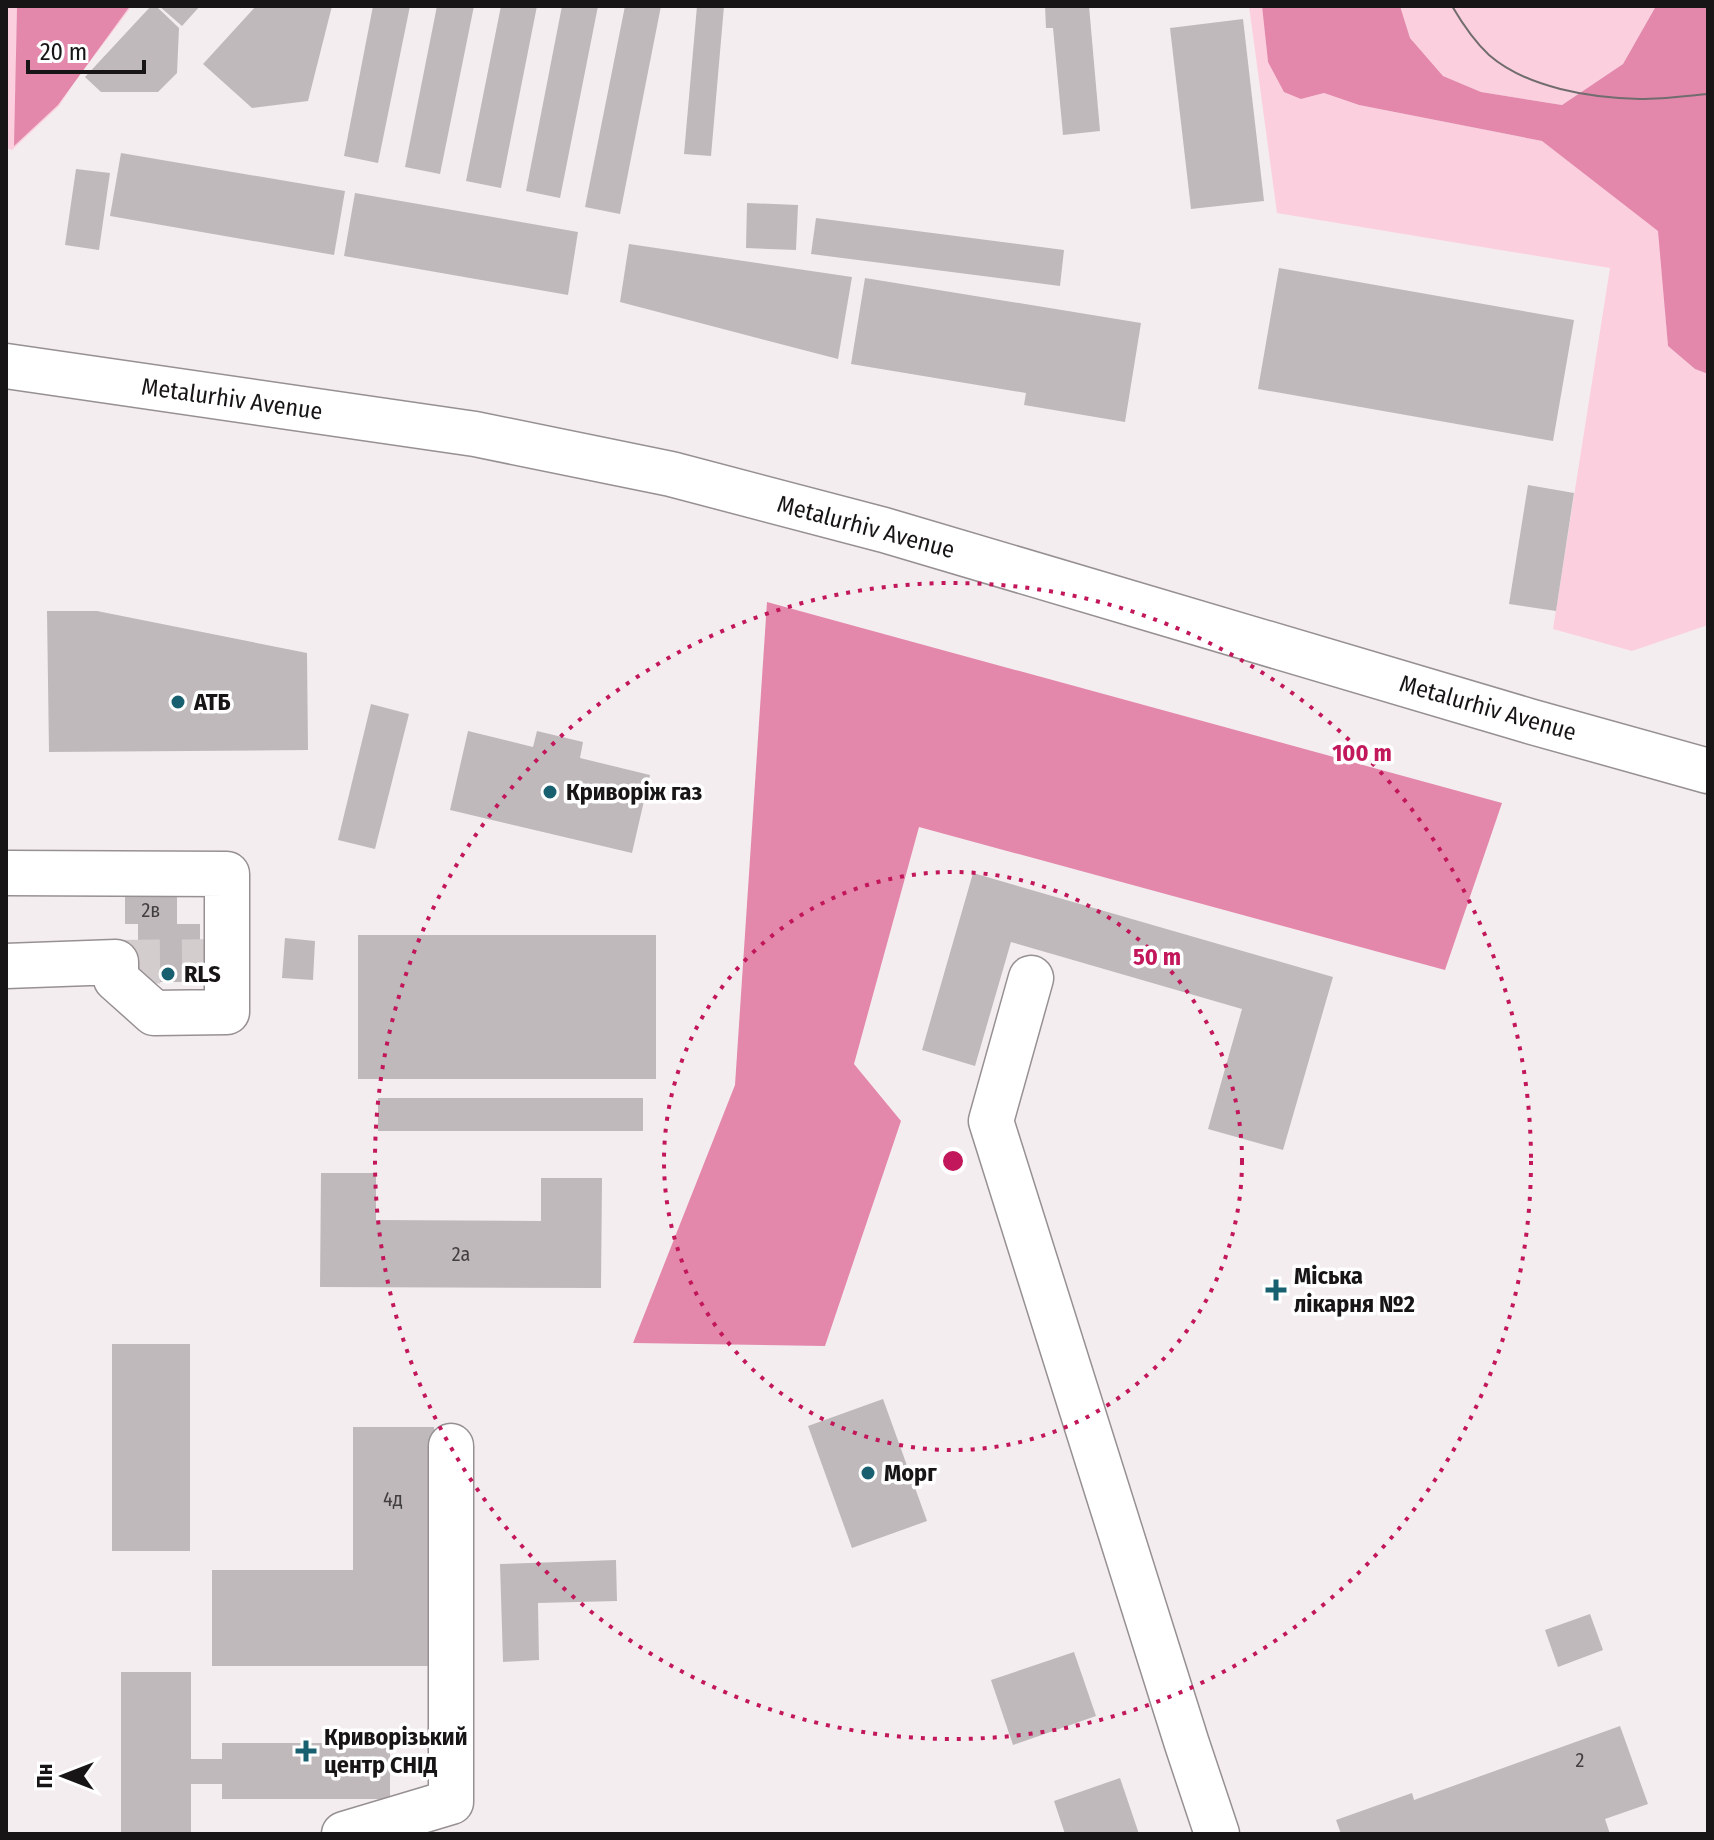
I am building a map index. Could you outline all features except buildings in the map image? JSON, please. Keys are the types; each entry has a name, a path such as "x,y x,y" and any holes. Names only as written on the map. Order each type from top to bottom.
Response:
{"main road":[{"name":"Metalurhiv Avenue","path":"6,366 475,434 671,474 884,530 1708,771"},
{"path":"6,873 227,874 227,1012 154,1013 116,979 116,962 6,966"},
{"path":"1031,978 991,1121 1217,1834"},
{"path":"344,1834 451,1802 451,1446"}],"shaded area":[{"path":"6,6 17,6 15,145 58,105 74,82 59,106 12,150 6,148"},
{"path":"17,6 130,6 58,105 14,146"},
{"path":"130,6 132,6 81,74"},
{"path":"1249,6 1262,6 1268,62 1301,99 1324,93 1359,105 1542,141 1659,231 1668,346 1695,369 1708,374 1708,625 1632,651 1553,629 1610,268 1277,213"},
{"path":"1262,6 1400,6 1410,38 1443,76 1481,92 1562,105 1623,64 1656,6 1708,6 1708,374 1695,369 1668,346 1658,231 1542,141 1359,105 1324,93 1301,99 1284,92 1268,62"},
{"path":"1400,6 1656,6 1623,64 1562,105 1481,92 1443,76 1410,38"},
{"path":"767,602 1502,803 1445,970 919,827 854,1064 901,1121 825,1346 633,1343 735,1085"}],"tunnel":[{"path":"116,962 227,961"}],"tram line":[{"path":"1452,6 1489,55 1522,76 1541,83 1581,93 1621,98 1708,94"}],"place":[{"name":"АТБ","path":"178,702"},
{"name":"Криворіж газ","path":"550,792"},
{"name":"RLS","path":"168,974"},
{"name":"Міська лікарня №2","path":"1276,1290"},
{"name":"Морг","path":"868,1473"},
{"name":"Криворізький центр СНІД","path":"306,1751"}]}
